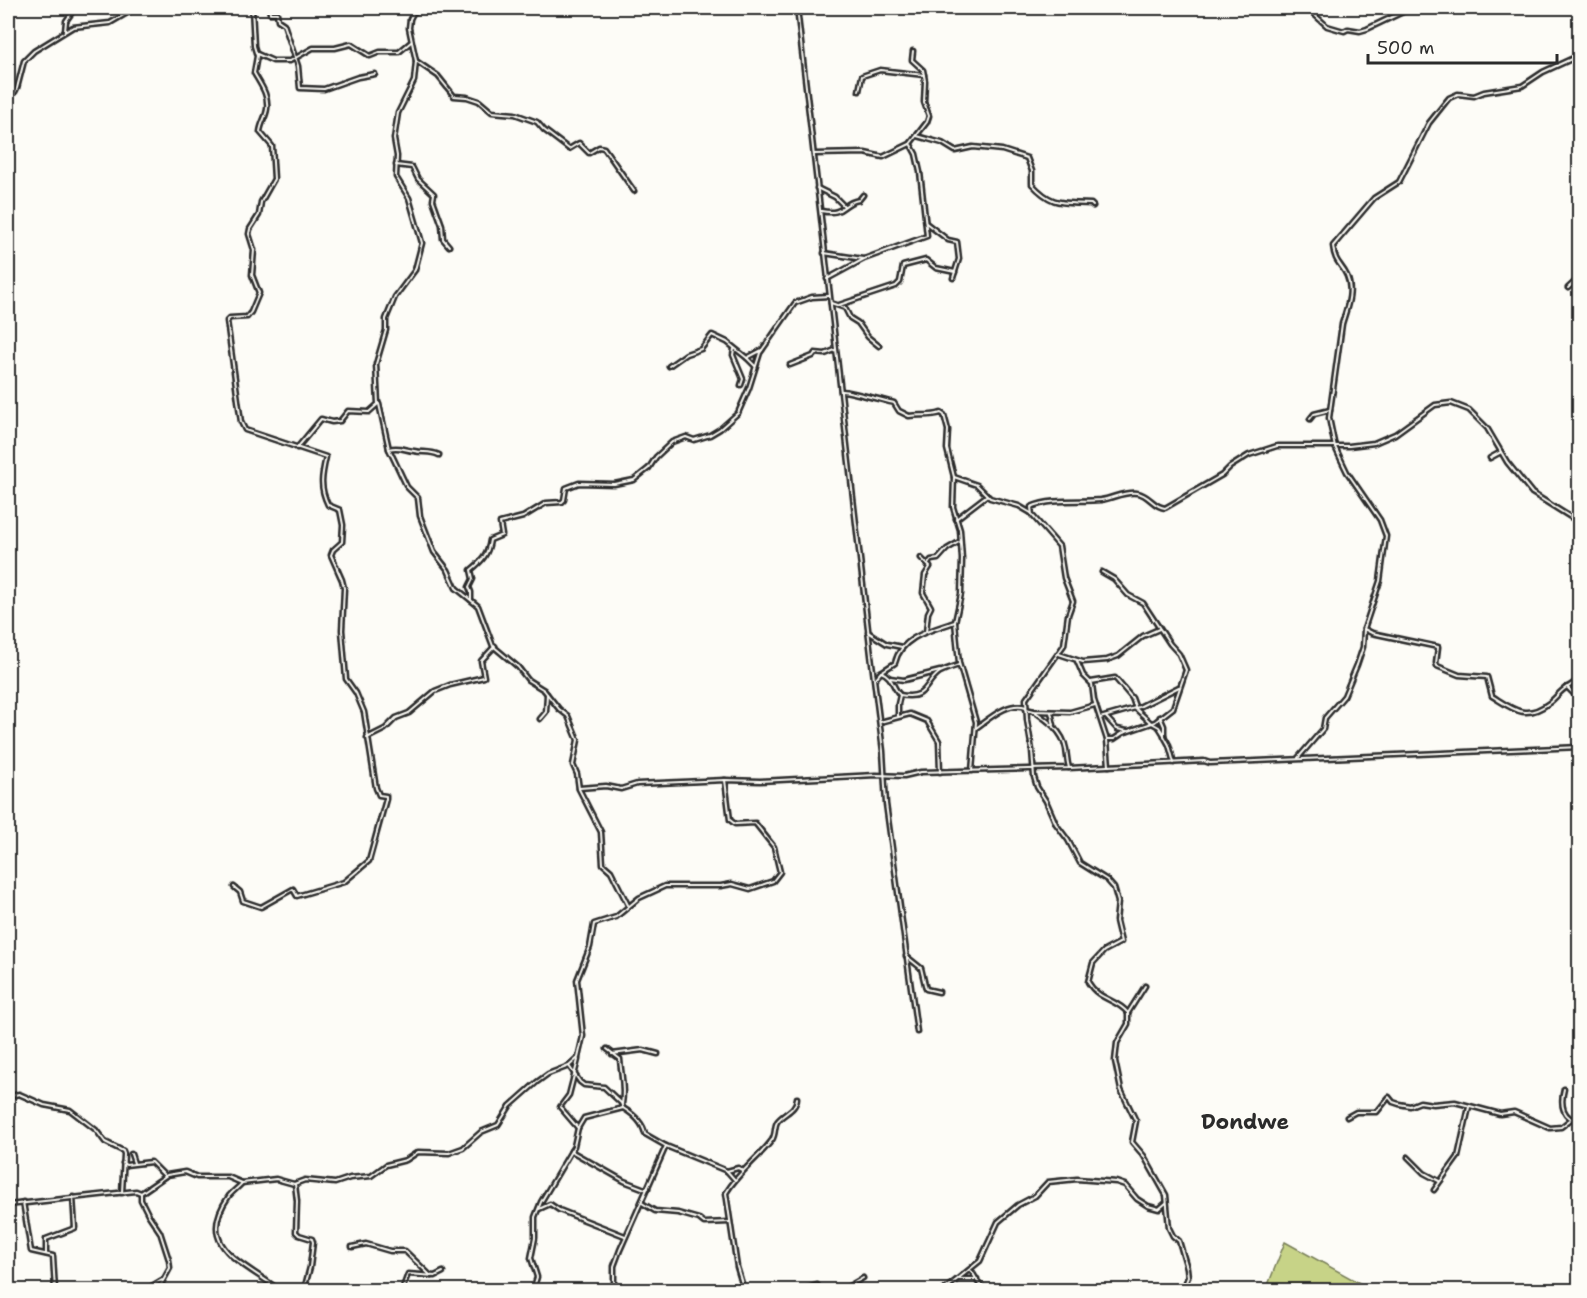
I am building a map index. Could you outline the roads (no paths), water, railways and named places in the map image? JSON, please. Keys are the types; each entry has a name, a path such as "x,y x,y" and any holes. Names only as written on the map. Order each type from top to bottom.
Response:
{"street":[{"path":"65,31 66,21 75,8"},
{"path":"8,96 17,88 22,65 28,55 65,31 82,25 110,23 136,8"},
{"path":"234,887 240,892 243,901 263,907 293,889 297,896 344,882 369,861 383,816 386,796 380,796 376,788 363,709 356,693 346,681 342,630 344,588 331,555 332,551 342,542 340,512 339,509 328,505 321,489 325,457 243,429 227,321 229,318 247,317 258,297 258,290 252,275 254,250 250,232 251,226 260,213 261,202 274,179 272,146 260,132 267,107 263,87 254,73 257,54 254,46 252,8"},
{"path":"269,8 270,13 277,13 278,21 284,24 288,40 297,59 301,88 324,89 358,77 375,74"},
{"path":"422,8 411,16 409,28 416,61 414,81 400,109 395,128 396,177 409,198 422,243 415,270 395,297 386,319 386,330 376,364 378,404 389,449 407,487 418,498 420,516 434,552 448,570 456,588 478,606 489,638 495,646 518,667 528,680 547,693 558,709 568,716 578,739 573,765 579,788 601,832 603,864 611,871 628,906"},
{"path":"797,8 875,680 875,699 880,722 886,804 916,1032"},
{"path":"1307,8 1327,26 1343,31 1367,29 1411,8"},
{"path":"257,54 278,62 297,59 316,48 335,48 351,44 370,56 380,52 399,52 411,42"},
{"path":"814,157 865,153 883,157 910,144 927,122 928,116 924,102 924,75 921,68 912,60 914,51"},
{"path":"1301,758 1323,729 1323,722 1329,712 1344,696 1362,652 1364,629 1380,581 1386,533 1380,520 1347,472 1335,446 1330,421 1342,324 1347,312 1349,291 1348,278 1336,261 1334,245 1374,198 1400,181 1429,123 1449,98 1458,94 1474,96 1484,92 1522,86 1543,72 1580,56"},
{"path":"416,61 438,76 454,96 477,100 486,105 491,112 515,114 537,122 569,149 579,143 589,153 599,147 604,148 634,191"},
{"path":"859,91 862,76 880,70 924,75"},
{"path":"917,136 942,143 955,151 973,147 1002,150 1027,158 1032,171 1032,184 1042,195 1056,202 1093,206"},
{"path":"827,279 864,260 905,243 925,238 928,233 920,171 916,154 910,144"},
{"path":"396,165 412,167 418,179 434,194 433,200 442,225 443,238 449,246"},
{"path":"817,188 835,197 845,207"},
{"path":"820,211 840,211 851,201 859,200 863,195"},
{"path":"926,223 948,240 957,242 959,259 953,278"},
{"path":"824,253 864,260"},
{"path":"839,305 896,286 900,282 903,266 910,264 926,260 936,268 955,272"},
{"path":"1568,288 1580,277"},
{"path":"471,600 469,587 473,579 471,570 484,558 489,550 490,540 502,535 500,523 520,518 546,503 562,502 565,490 569,486 583,483 614,484 632,481 649,468 656,457 672,442 686,437 694,440 718,431 738,413 762,350 795,303 812,297 830,296"},
{"path":"831,303 845,308 850,318 858,323 868,337 879,346"},
{"path":"669,366 683,355 700,349 711,335 727,342 755,366"},
{"path":"734,349 733,355 743,379 741,385"},
{"path":"747,358 762,350"},
{"path":"790,364 813,356 815,353 825,354 836,350"},
{"path":"841,392 848,391 895,404 898,410 909,416 944,414 948,430 947,449 954,477 952,504 960,530 961,594 955,622 959,665 976,719 972,772"},
{"path":"1031,513 1031,507 1040,504 1101,500 1134,492 1143,494 1156,505 1165,508 1222,475 1249,455 1277,446 1352,446 1384,440 1397,434 1434,405 1451,403 1469,410 1487,428 1512,469 1532,493 1580,523"},
{"path":"297,448 321,418 332,422 340,421 347,412 370,412 378,404"},
{"path":"1310,419 1314,414 1330,410"},
{"path":"389,449 400,447 439,455"},
{"path":"1490,458 1501,452"},
{"path":"954,477 975,484 986,496 1019,506 1031,513 1059,546 1064,578 1072,598 1065,642 1059,654 1027,696 1026,708 1032,750 1032,769 1037,787 1080,863 1107,880 1116,894 1119,902 1116,921 1121,942 1104,951 1093,963 1088,982 1102,998 1115,1003 1128,1013"},
{"path":"956,519 986,496"},
{"path":"928,564 960,541"},
{"path":"921,558 930,567 925,575 923,593 931,608 928,613 926,632"},
{"path":"1102,572 1114,579 1130,596 1143,603 1184,663 1186,674 1179,687 1174,707 1152,724 1115,739 1107,739"},
{"path":"928,622 934,630"},
{"path":"875,680 881,672 895,663 898,651 902,647 926,632 955,622"},
{"path":"1059,654 1077,661 1093,662 1115,658 1143,636 1159,629"},
{"path":"1364,629 1438,647 1437,665 1459,675 1487,677 1492,696 1519,713 1540,708 1580,679"},
{"path":"868,632 887,644 902,647"},
{"path":"367,738 385,729 398,717 408,714 435,691 484,677 480,663 495,646"},
{"path":"1077,661 1083,675 1091,682 1095,705 1107,739 1109,766"},
{"path":"881,672 890,678 903,680 959,665"},
{"path":"890,678 896,692 909,696 923,692 933,678 942,671"},
{"path":"1091,682 1115,678 1132,698 1136,709 1152,724 1160,728 1169,746 1173,763"},
{"path":"1100,718 1136,709 1179,687"},
{"path":"1568,687 1580,700"},
{"path":"540,720 546,712 547,693"},
{"path":"898,716 900,695"},
{"path":"976,729 1004,708 1023,705 1054,725"},
{"path":"1034,711 1078,711 1095,705"},
{"path":"1051,712 1054,725 1065,746 1065,757 1069,768"},
{"path":"880,722 898,716 912,715 928,722 939,741 940,772"},
{"path":"1106,717 1118,729 1130,732"},
{"path":"1160,717 1164,726 1164,735"},
{"path":"579,788 606,786 621,789 638,784 725,780 904,776 940,772 1580,747"},
{"path":"1034,777 1038,769"},
{"path":"578,1128 560,1107 569,1095 583,1036 577,976 592,940 593,925 616,916 644,896 671,885 721,886 730,884 750,889 770,883 780,872 774,847 753,822 735,824 730,820 725,780"},
{"path":"906,956 921,968 926,989 939,992"},
{"path":"1145,986 1128,1013 1128,1024 1117,1043 1116,1066 1121,1090 1136,1120 1132,1142 1144,1156 1166,1195 1170,1231 1179,1240 1187,1268 1188,1277 1183,1290"},
{"path":"607,1049 620,1059 621,1079 624,1087 623,1106"},
{"path":"612,1054 643,1050 658,1054"},
{"path":"8,1204 122,1192 141,1193 165,1176 185,1172 197,1177 228,1177 242,1183 276,1179 294,1184 304,1180 335,1183 350,1178 371,1176 386,1165 406,1160 418,1152 453,1152 463,1148 481,1132 498,1125 510,1106 537,1082 548,1074 569,1066 578,1058"},
{"path":"569,1066 578,1080 585,1085 604,1087 637,1117 646,1135 666,1146 727,1171 735,1180"},
{"path":"1564,1089 1563,1108 1567,1118 1580,1122"},
{"path":"8,1100 11,1096 19,1094 48,1106 70,1110 96,1130 105,1142 123,1151 122,1192"},
{"path":"1347,1117 1356,1112 1377,1112 1389,1097 1393,1102 1410,1106 1419,1102 1433,1104 1455,1102 1500,1114 1514,1112 1550,1128 1561,1127 1570,1120"},
{"path":"744,1290 737,1267 726,1193 742,1170 773,1139 776,1124 794,1107 796,1098"},
{"path":"533,1290 537,1277 531,1258 535,1238 535,1220 551,1184 572,1151 578,1128 584,1118 623,1106"},
{"path":"1434,1190 1458,1157 1469,1107"},
{"path":"614,1290 614,1266 666,1146"},
{"path":"572,1151 615,1176 647,1190"},
{"path":"131,1154 134,1164"},
{"path":"1408,1157 1424,1173 1439,1181"},
{"path":"123,1163 151,1162 165,1176"},
{"path":"727,1171 738,1168 742,1170"},
{"path":"944,1290 971,1270 984,1254 998,1222 1017,1205 1032,1198 1048,1182 1070,1179 1110,1180 1125,1185 1151,1208 1159,1209 1166,1203"},
{"path":"242,1183 226,1202 215,1228 217,1234 223,1247 249,1270 279,1290"},
{"path":"294,1184 297,1201 296,1232 314,1242 304,1290"},
{"path":"141,1193 141,1200 160,1232 168,1252 170,1267 158,1290"},
{"path":"46,1254 44,1242 46,1239 76,1227 73,1197"},
{"path":"23,1202 31,1251 53,1256 55,1290"},
{"path":"642,1203 655,1211 678,1213 699,1219 704,1223 730,1222"},
{"path":"539,1209 550,1204 626,1237"},
{"path":"352,1247 366,1244 390,1251 405,1251 430,1276"},
{"path":"971,1270 981,1286 988,1289 1002,1287 1016,1290"},
{"path":"402,1290 407,1275 437,1276 444,1272"},
{"path":"842,1290 863,1278"},
{"path":"958,1280 977,1279"},
{"path":"144,1290 162,1280"},
{"path":"801,1290 817,1285 821,1290"}],"district":[{"name":"Dondwe","path":"1245,1122"}]}
